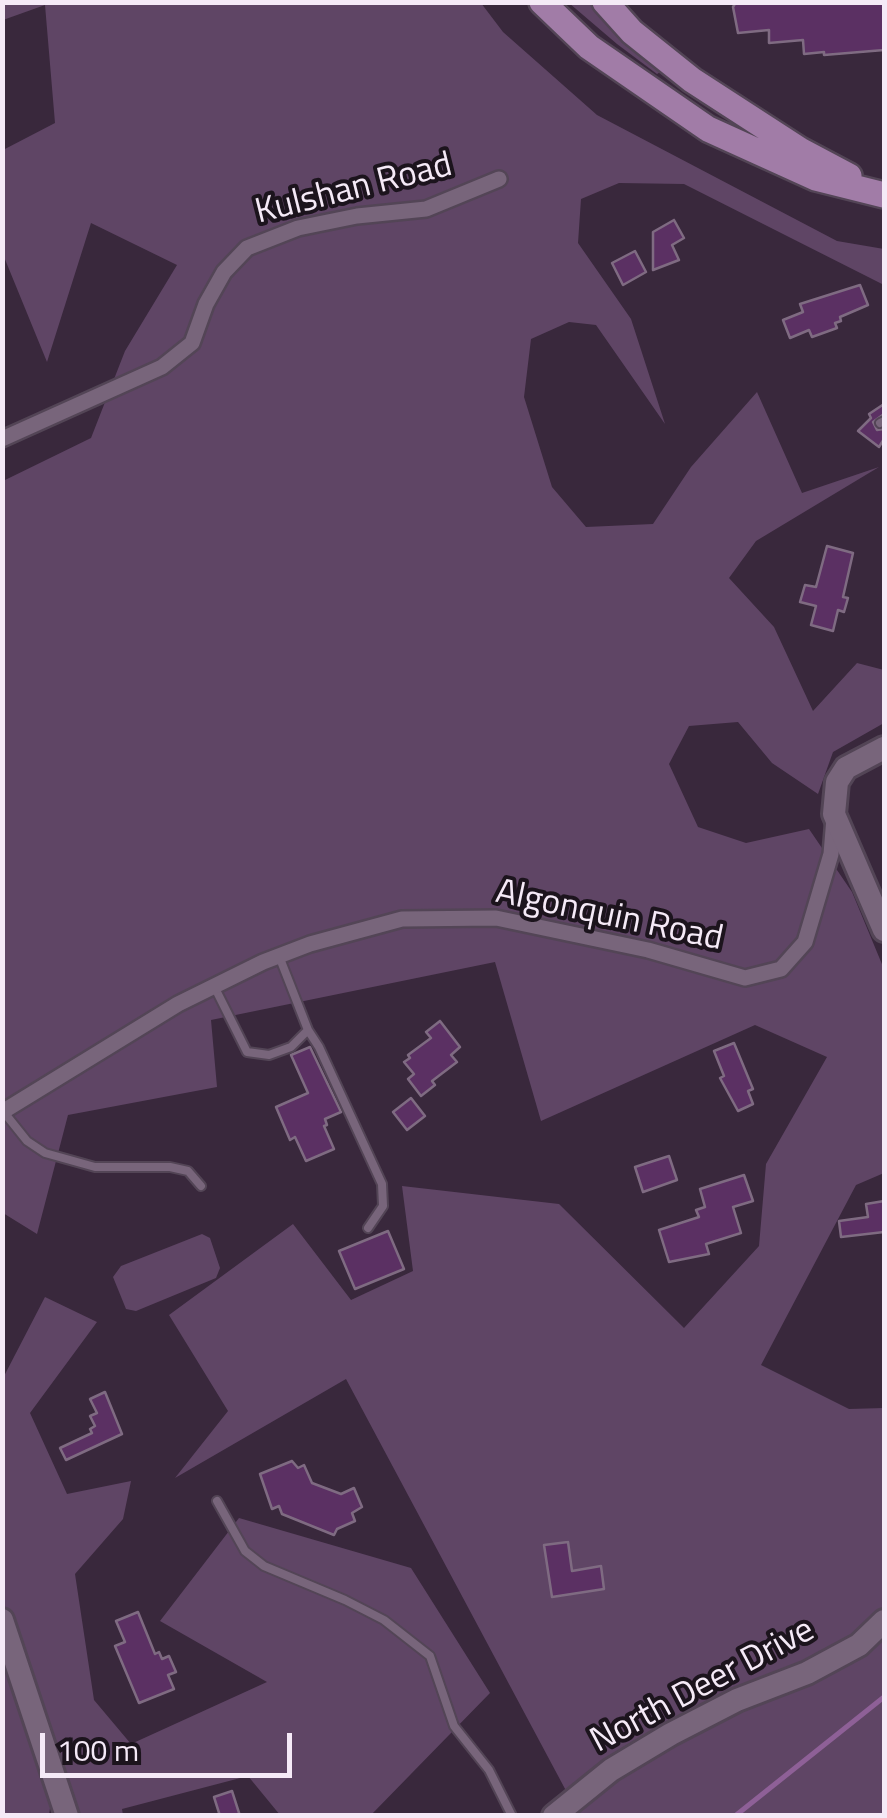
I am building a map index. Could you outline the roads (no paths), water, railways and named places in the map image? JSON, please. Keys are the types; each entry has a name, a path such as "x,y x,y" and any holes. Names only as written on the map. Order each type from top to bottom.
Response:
{"main road":[{"path":"542,2 589,47 708,129 816,178 884,195"},
{"path":"605,2 654,50 723,102 800,150 884,195"}],"street":[{"name":"Kulshan Road","path":"2,439 162,367 192,343 206,304 224,272 247,248 298,228 357,216 426,209 499,179"},
{"path":"884,748 846,768 837,782 834,814 884,930"},
{"name":"Algonquin Road","path":"3,1112 178,1004 214,986 279,956 402,919 496,918 648,950 744,978 781,969 805,942 831,854 834,814"},
{"path":"2,1620 67,1816"},
{"name":"North Deer Drive","path":"554,1816 611,1770 737,1700 807,1673 859,1645 884,1621"}],"lane":[{"path":"279,956 308,1030 382,1184 383,1206 368,1228"},
{"path":"214,986 247,1052 269,1055 292,1047 308,1030"},
{"path":"3,1112 28,1141 45,1153 95,1167 170,1167 188,1171 201,1186"},
{"path":"217,1501 245,1551 264,1566 384,1620 430,1656 454,1726 490,1770 512,1816"}],"waterway":[{"path":"735,1816 884,1697"}]}
